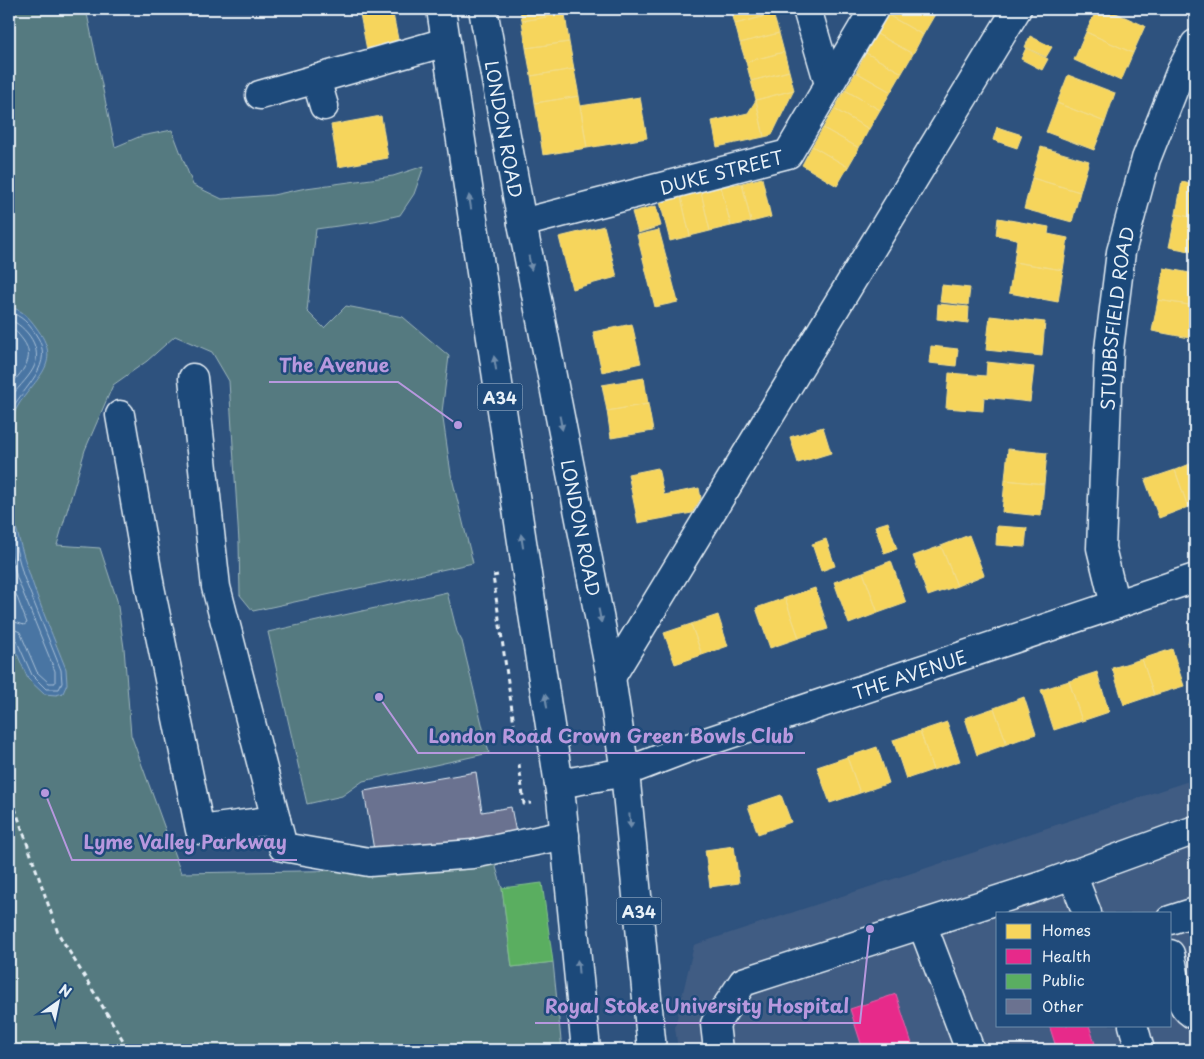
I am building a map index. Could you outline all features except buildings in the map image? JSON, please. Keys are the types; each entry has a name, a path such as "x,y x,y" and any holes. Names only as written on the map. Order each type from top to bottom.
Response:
{"main road":[{"name":"A34","path":"441,9 559,784 586,1050"},
{"name":"LONDON ROAD","path":"483,9 522,223 611,676 625,772 652,1050"},
{"path":"807,9 829,84"},
{"name":"DUKE STREET","path":"522,223 788,154 874,9"},
{"path":"611,676 1017,9"},
{"path":"260,95 446,42"},
{"name":"STUBBSFIELD ROAD","path":"1115,605 1101,548 1109,348 1122,252 1146,159 1180,73 1195,44"},
{"path":"316,79 324,106"},
{"path":"193,378 216,587 283,848 369,862 473,854 565,835"},
{"path":"120,415 150,588 200,830 276,820"},
{"name":"THE AVENUE","path":"559,784 625,772 688,748 1195,578"},
{"path":"718,1050 714,1024 743,982 1072,874 1195,830"},
{"path":"1072,874 1087,912"},
{"path":"1172,919 1195,912"},
{"path":"922,924 970,1050"},
{"path":"1172,963 1181,1001 1188,1012 1195,1015"},
{"path":"1133,1026 1140,1050"}],"path":[{"path":"519,764 524,804"},
{"path":"9,791 58,933 129,1050"}],"shaded area":[{"path":"1195,779 1195,1050 678,1050 675,1027 694,945"}],"green space":[{"path":"9,9 86,9 115,147 141,136 172,130 193,185 222,199 273,195 306,188 393,176 424,166 414,194 400,215 374,221 316,229 307,311 324,328 346,306 403,317 449,356 442,412 451,474 473,563 253,611 240,595 239,542 229,381 212,352 175,336 147,361 113,385 85,450 57,545 100,548 117,600 124,648 131,735 181,873 424,869 494,860 502,888 512,967 553,962 562,1050 9,1050"},
{"path":"447,592 457,632 462,641 489,753 363,781 342,796 307,804 268,632"}],"water":[{"path":"9,307 24,314 31,320 44,339 47,360 45,368 19,404 9,425"},
{"path":"9,488 24,558 66,669 67,684 63,693 56,695 44,694 28,679 9,635"}],"place":[{"name":"The Avenue","path":"458,425"},
{"name":"London Road Crown Green Bowls Club","path":"379,697"},
{"name":"Lyme Valley Parkway","path":"45,793"},
{"name":"Royal Stoke University Hospital","path":"870,929"}]}
